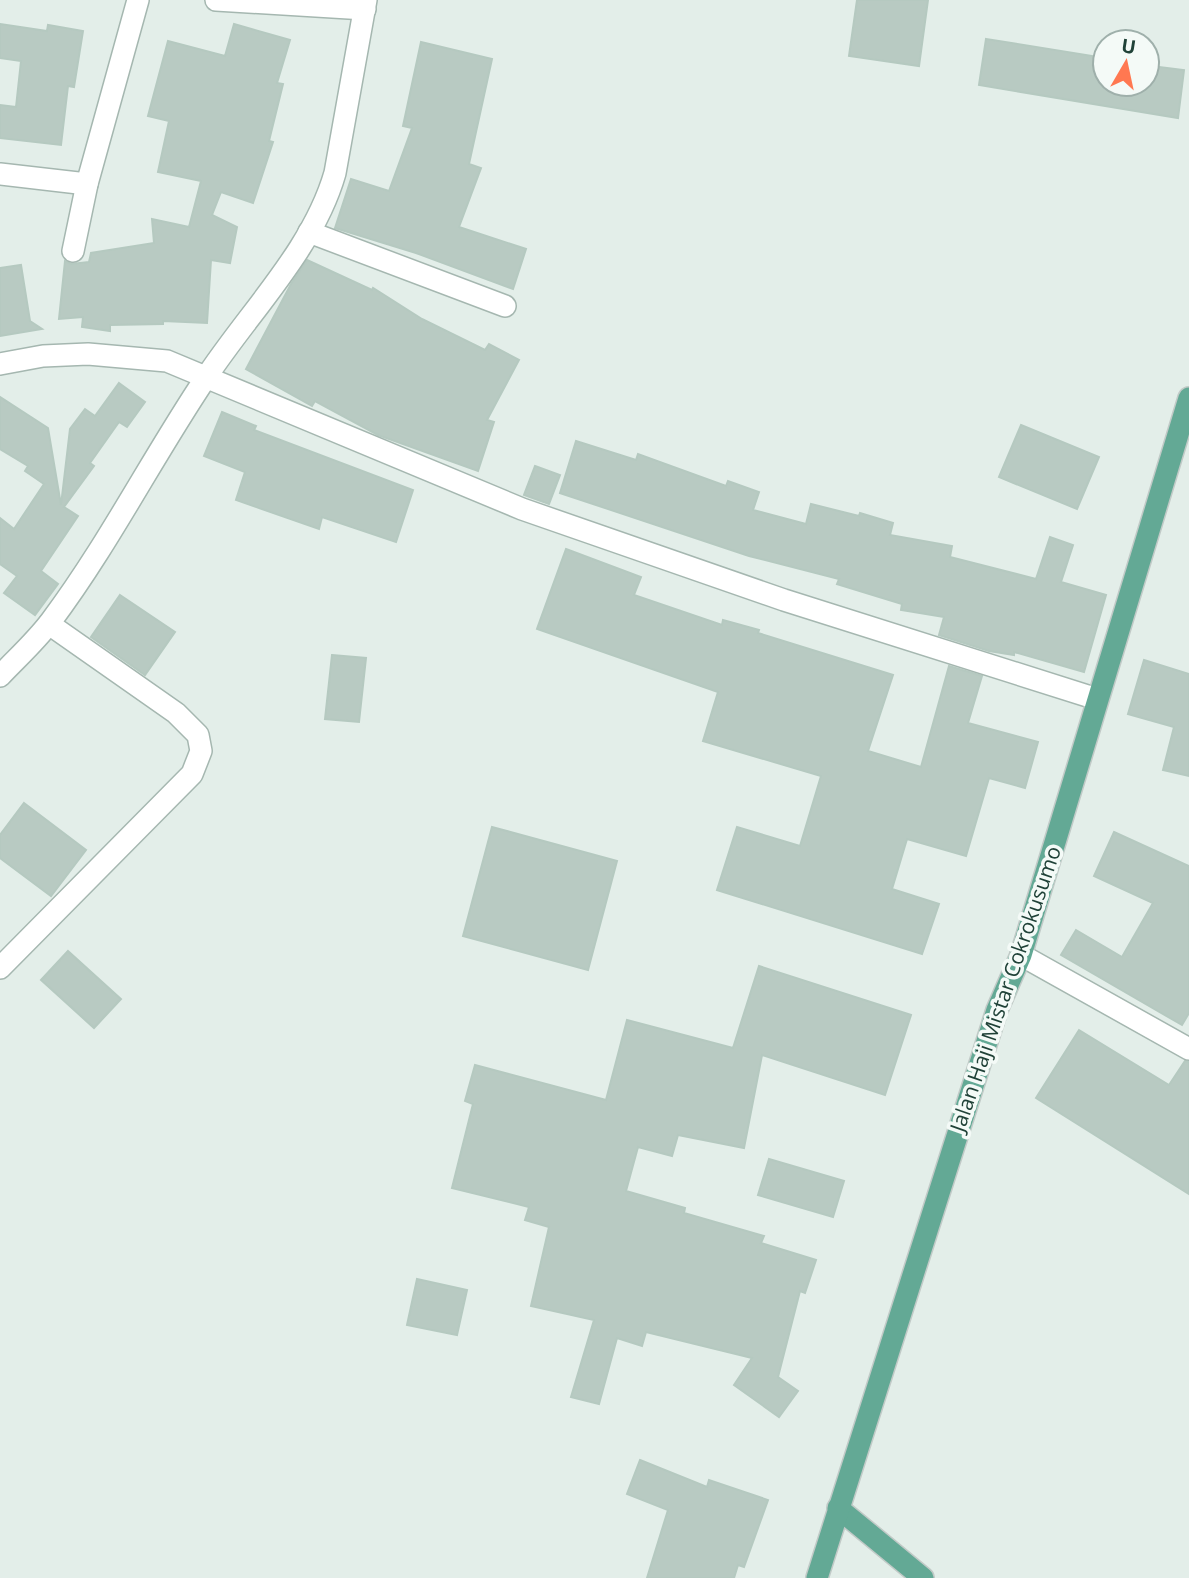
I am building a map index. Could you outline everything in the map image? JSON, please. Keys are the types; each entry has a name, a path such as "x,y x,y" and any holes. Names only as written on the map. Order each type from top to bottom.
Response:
{"main road":[{"name":"Jalan Haji Mistar Cokrokusumo","path":"817,1578 997,1010 1021,955 1189,398"},
{"path":"838,1508 923,1578"}],"street":[{"path":"73,251 87,184 138,0"},
{"path":"0,676 49,624 82,577 206,377 309,232 330,193 366,4 216,0"},
{"path":"0,174 87,184"},
{"path":"309,232 505,306"},
{"path":"0,364 43,356 128,356 167,361 522,509 784,600 1097,699"},
{"path":"0,968 191,774 201,751 198,735 176,713 49,624"},
{"path":"1021,955 1189,1049"}],"building":[{"path":"857,0 928,0 919,66 849,56"},
{"path":"0,24 47,31 48,25 83,31 74,87 68,86 61,145 0,138 0,105 16,107 21,61 0,58"},
{"path":"234,24 290,40 277,83 283,84 269,141 273,142 253,203 221,192 212,215 237,227 230,263 211,260 207,323 163,321 163,324 110,325 110,331 82,327 83,317 59,319 65,261 71,264 89,262 91,253 154,243 152,219 189,227 201,181 158,172 169,121 148,116 168,41 225,56"},
{"path":"986,39 1091,56 1091,98 1161,98 1161,67 1184,70 1178,118 979,85"},
{"path":"421,42 492,59 469,164 481,168 459,227 526,249 513,289 416,253 335,228 351,179 389,191 412,128 403,126"},
{"path":"307,260 372,290 373,288 422,319 485,350 489,344 519,360 487,420 494,422 478,471 378,435 315,401 312,406 246,369 291,284"},
{"path":"21,265 30,321 42,329 0,336 0,268"},
{"path":"119,383 145,402 127,427 119,422 90,463 94,466 64,507 78,516 41,571 58,584 35,615 4,593 17,576 0,564 0,518 14,529 44,484 25,471 28,466 0,449 0,397 48,428 61,505 70,429 85,409 95,416"},
{"path":"222,412 256,426 254,430 413,490 396,542 322,517 319,529 236,500 245,472 204,456"},
{"path":"1021,425 1099,457 1077,509 999,477"},
{"path":"576,441 636,460 638,454 726,486 728,481 759,492 753,510 806,524 811,504 859,516 860,513 893,523 890,535 952,546 950,557 1036,579 1050,537 1073,545 1061,582 1106,595 1084,672 1014,652 1014,655 989,651 939,635 944,617 901,610 902,604 837,584 839,579 749,556 560,493"},
{"path":"535,466 560,475 549,504 524,495"},
{"path":"566,549 641,577 634,595 722,625 723,620 759,630 758,633 893,675 868,751 921,767 949,666 982,676 968,723 1038,742 1025,788 989,778 966,856 907,839 892,889 939,904 922,954 717,890 737,827 800,846 821,776 703,741 718,692 537,629"},
{"path":"120,595 175,632 145,675 91,637"},
{"path":"332,655 366,658 359,722 325,719"},
{"path":"1144,660 1189,674 1189,776 1163,770 1174,727 1128,714"},
{"path":"24,803 86,850 51,896 0,858 0,835"},
{"path":"492,827 617,861 588,970 463,936"},
{"path":"1114,832 1189,866 1189,1013 1182,1025 1061,955 1076,930 1122,957 1153,903 1094,876"},
{"path":"68,951 121,999 94,1028 41,980"},
{"path":"759,966 911,1015 885,1095 762,1055 744,1148 678,1135 672,1156 638,1147 626,1191 685,1208 684,1213 764,1236 761,1243 816,1260 805,1293 800,1291 778,1377 798,1391 779,1417 734,1385 752,1358 646,1332 642,1346 617,1338 599,1404 571,1397 594,1320 531,1306 549,1227 525,1220 529,1207 452,1188 473,1104 465,1101 475,1065 606,1100 627,1020 733,1048"},
{"path":"1079,1030 1169,1085 1185,1061 1189,1062 1189,1194 1036,1098"},
{"path":"769,1159 844,1181 833,1217 758,1195"},
{"path":"417,1279 467,1290 457,1335 407,1325"},
{"path":"640,1460 707,1487 709,1480 768,1500 744,1567 738,1565 734,1578 647,1578 668,1510 627,1494"}]}
